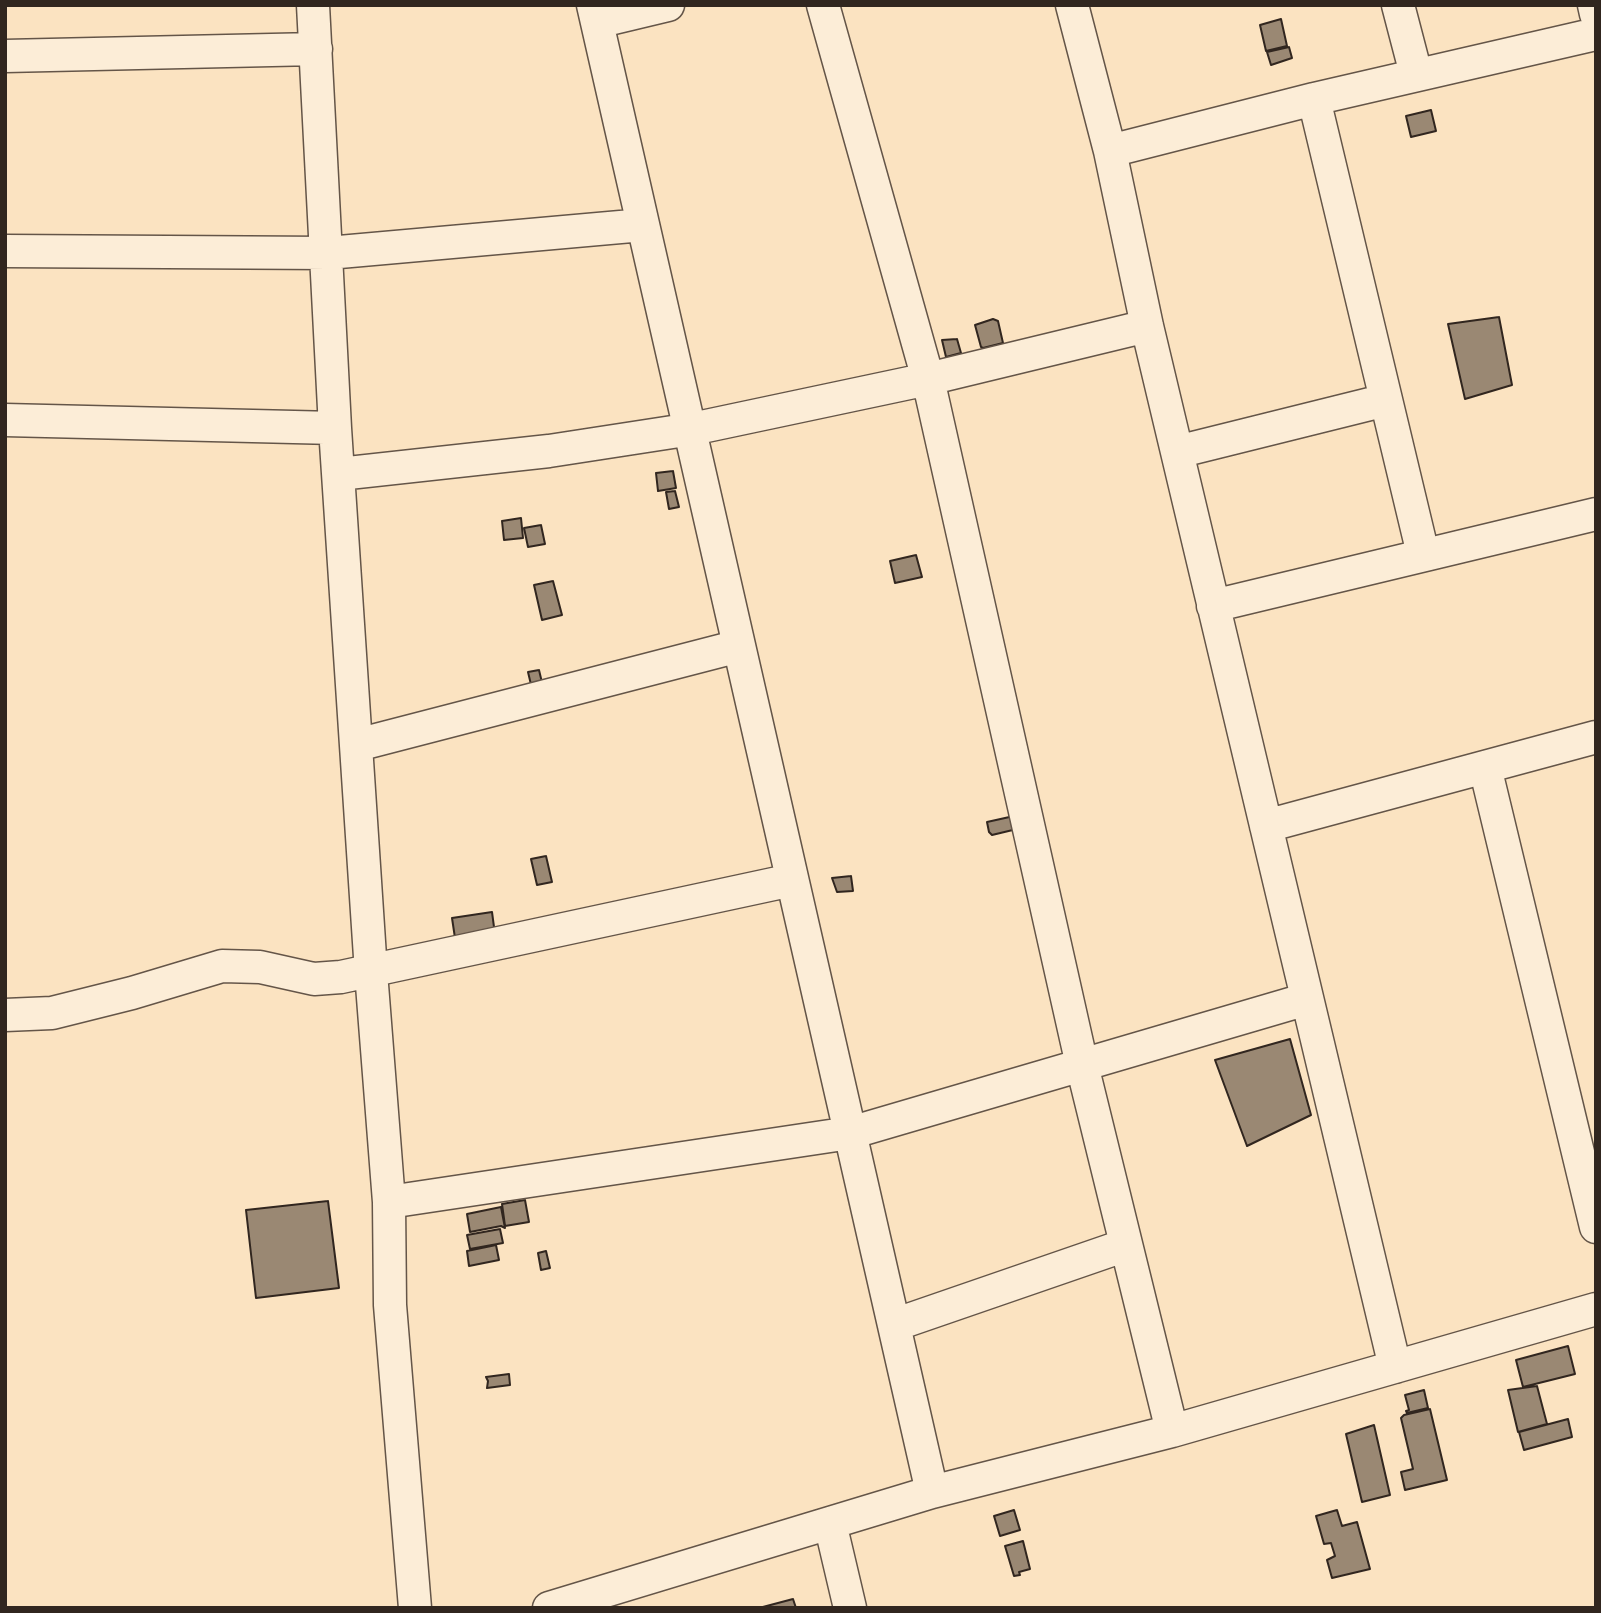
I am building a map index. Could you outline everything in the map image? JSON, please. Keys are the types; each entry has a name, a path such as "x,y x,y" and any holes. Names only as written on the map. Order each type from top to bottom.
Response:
{"street":[{"path":"313,5 335,428 389,1202 390,1305 415,1608"},
{"path":"668,5 595,13 692,429 932,1492"},
{"path":"823,5 928,379 1082,1065 1172,1431"},
{"path":"1072,5 1110,151 1147,326 1395,1367"},
{"path":"1398,5 1416,74"},
{"path":"1594,5 1596,14"},
{"path":"1110,151 1416,74 1596,34"},
{"path":"5,56 316,49"},
{"path":"1314,99 1423,555"},
{"path":"5,251 328,253 643,225"},
{"path":"339,474 549,451 692,429 928,379 1147,326"},
{"path":"1177,452 1386,400"},
{"path":"5,420 335,428"},
{"path":"1213,606 1596,514"},
{"path":"357,745 739,646"},
{"path":"1266,826 1596,737"},
{"path":"1485,767 1596,1227"},
{"path":"5,1015 52,1013 222,967 260,967 314,979 371,972 792,880"},
{"path":"389,1202 850,1133 1307,999"},
{"path":"894,1325 1126,1245"},
{"path":"549,1608 932,1492 1172,1431 1596,1309"},
{"path":"830,1523 850,1608"}],"building":[{"path":"1281,19 1287,46 1266,51 1260,25"},
{"path":"1289,47 1292,58 1271,65 1267,52"},
{"path":"1431,110 1436,131 1411,137 1406,116"},
{"path":"1499,317 1512,385 1465,399 1448,324"},
{"path":"993,319 998,321 1003,343 983,348 975,325"},
{"path":"957,339 961,353 946,357 942,340"},
{"path":"673,471 676,488 658,491 656,473"},
{"path":"675,491 679,507 669,509 666,492"},
{"path":"521,518 523,538 504,540 502,521"},
{"path":"541,525 545,544 528,547 524,528"},
{"path":"916,555 922,577 895,583 890,561"},
{"path":"553,581 562,615 542,620 534,585"},
{"path":"539,670 544,691 533,693 528,672"},
{"path":"1014,816 1017,829 992,835 989,832 987,822"},
{"path":"546,856 552,882 537,885 531,859"},
{"path":"851,876 853,891 837,892 832,878"},
{"path":"492,912 494,927 491,932 455,938 452,918"},
{"path":"1290,1039 1311,1115 1247,1146 1215,1060"},
{"path":"525,1200 529,1222 505,1226 502,1204"},
{"path":"328,1201 339,1288 256,1298 246,1210"},
{"path":"501,1207 505,1228 501,1226 470,1232 467,1214"},
{"path":"500,1229 503,1243 470,1249 467,1235"},
{"path":"496,1245 499,1260 469,1266 467,1251"},
{"path":"546,1251 550,1268 541,1270 538,1253"},
{"path":"1568,1346 1575,1374 1523,1387 1516,1360"},
{"path":"509,1374 510,1385 487,1388 486,1377"},
{"path":"1537,1386 1547,1424 1518,1432 1508,1390"},
{"path":"1424,1390 1428,1408 1407,1413 1409,1410 1405,1395"},
{"path":"1430,1409 1447,1480 1405,1490 1401,1472 1413,1469 1401,1418"},
{"path":"1568,1419 1572,1437 1524,1450 1519,1432"},
{"path":"1374,1425 1390,1495 1362,1502 1346,1434"},
{"path":"1014,1510 1020,1530 1000,1536 994,1516"},
{"path":"1337,1510 1342,1526 1357,1522 1370,1569 1332,1578 1327,1560 1335,1556 1331,1543 1324,1544 1316,1516"},
{"path":"1023,1541 1030,1569 1014,1576 1005,1546"},
{"path":"793,1599 796,1608 759,1608"}]}
